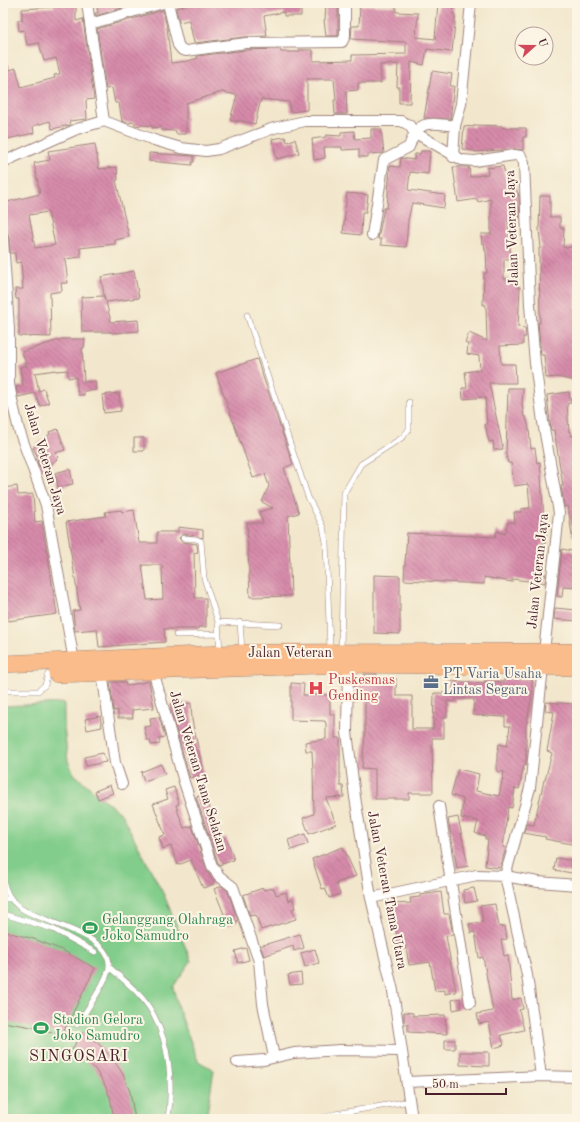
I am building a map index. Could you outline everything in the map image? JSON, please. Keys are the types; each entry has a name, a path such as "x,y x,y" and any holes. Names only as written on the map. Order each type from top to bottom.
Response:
{"highway":[{"name":"Jalan Veteran","path":"3,664 243,654 340,657 543,659 577,652"},
{"name":"Jalan Veteran","path":"3,675 154,670 340,657"},
{"name":"Jalan Veteran","path":"543,659 577,667"}],"street":[{"path":"3,162 77,129 104,122 87,3"},
{"path":"90,24 163,3"},
{"path":"168,3 178,45 182,50 186,51 246,43 340,42 345,38 345,3"},
{"path":"453,156 455,126 461,104 471,3"},
{"name":"Jalan Veteran Jaya","path":"104,122 181,148 206,150 220,149 274,128 305,121 401,121 409,125 414,132 462,160 475,161 518,155 522,159 524,163 534,363 559,513 543,659"},
{"path":"372,235 384,160 410,146 414,132 422,125 429,123 455,126"},
{"name":"Jalan Veteran Jaya","path":"3,239 10,329 9,384 19,430 46,505 74,661"},
{"name":"Jalan Veteran Tama Utara","path":"340,657 356,804 371,898 389,970 412,1119"},
{"path":"541,1076 527,975 505,876 530,788 543,659"},
{"name":"Jalan Veteran Tana Selatan","path":"154,670 184,782 212,866 219,876 233,887 259,961 262,1004 274,1057"},
{"path":"102,672 115,763 122,784"},
{"path":"439,806 470,1003"},
{"path":"371,898 477,875 505,876 538,882 577,884"},
{"path":"237,1062 264,1060 294,1053 340,1050 401,1051"},
{"path":"407,1082 541,1076 577,1077"}],"lane":[{"path":"247,315 308,497 323,526 340,657"},
{"path":"340,657 344,492 361,464 403,437 409,429 408,402"},
{"path":"183,538 201,541 204,578 218,622 220,655"},
{"path":"218,622 280,625"},
{"path":"240,622 243,654"},
{"path":"176,635 218,634"},
{"path":"3,691 38,691 45,686 48,674"},
{"path":"3,879 11,899 20,908 66,926 99,946 108,955 109,967 103,983 77,1024"},
{"path":"3,899 11,899"},
{"path":"3,908 6,914 53,929 95,952"},
{"path":"109,967 135,990 153,1014 164,1041 169,1074 168,1119"},
{"path":"319,1119 336,1114 410,1101"}],"green space":[{"name":"Gelanggang Olahraga Joko Samudro","path":"64,703 64,728 68,761 74,774 122,815 164,895 191,961 173,987 178,1008 198,1061 214,1070 206,1119 3,1119 3,706"}],"building":[{"path":"54,3 76,3 76,21 83,19 94,99 86,100 87,119 69,121 70,125 52,129 50,121 33,126 34,133 3,140 3,91 6,90 3,80 3,55 10,70 16,68 21,87 55,78 54,75 60,74 56,58 44,61 39,43 27,45 24,30 19,31 18,20 22,20 22,9 54,7"},
{"path":"96,3 139,3 95,16 95,13 98,13"},
{"path":"196,3 238,3 238,5 252,3 307,3 307,6 301,8 301,16 284,16 284,12 264,16 267,36 194,43 189,20 179,22 176,8"},
{"path":"326,3 338,4 338,36 326,36 324,20"},
{"path":"438,3 454,3 453,14 455,14 455,24 452,52 427,49 424,65 411,62 410,103 399,103 399,87 397,87 398,64 380,65 381,83 358,83 358,90 346,91 347,114 335,114 334,100 336,100 334,79 307,79 307,110 290,112 289,102 261,99 255,124 238,120 238,122 230,120 237,95 222,92 186,103 186,134 176,134 176,131 161,130 161,127 152,128 152,126 135,126 134,122 128,123 122,121 119,103 115,103 112,88 106,89 97,29 163,10 167,28 171,63 188,61 198,58 197,56 246,50 280,49 281,52 313,50 313,61 352,60 352,55 406,54 406,42 351,39 352,26 359,26 360,5 396,6 396,12 418,13 416,37 435,39"},
{"path":"432,71 452,74 450,86 454,86 450,119 424,118"},
{"path":"474,125 502,126 502,128 526,128 526,137 523,137 523,150 514,149 475,152 462,149 464,126 474,127"},
{"path":"371,129 381,129 384,153 368,154 368,157 359,157 359,149 342,150 342,147 324,147 325,158 314,160 312,139 326,137 326,135 341,136 341,132 354,131 355,139 371,138"},
{"path":"285,137 287,142 295,139 299,153 277,159 272,139"},
{"path":"95,144 99,169 117,167 118,180 116,180 129,237 115,240 115,244 80,248 81,257 65,259 68,283 61,283 62,291 50,293 51,337 19,336 19,299 16,299 15,289 23,289 21,262 16,263 15,253 10,253 9,239 3,214 3,203 40,194 34,163 50,160 48,151","holes":["48,212 55,245 35,248 29,215"]},
{"path":"421,151 430,151 428,174 410,172 408,190 445,195 444,208 412,203 408,220 406,247 381,245 381,239 378,239 384,208 387,208 390,166 400,167 401,158 414,160 415,154 420,154"},
{"path":"149,153 194,156 194,162 192,162 192,165 149,161"},
{"path":"503,166 509,190 516,188 519,196 520,218 509,219 508,221 511,259 504,259 504,279 517,279 517,287 520,287 518,327 525,328 526,337 523,337 523,345 500,346 501,364 515,364 516,383 489,383 503,449 494,450 493,441 489,442 485,424 487,424 485,397 463,399 462,388 467,388 465,372 480,370 479,356 467,354 468,344 465,343 469,333 487,341 486,309 485,304 483,305 484,273 487,273 486,251 484,243 482,244 481,234 491,234 491,199 478,202 477,199 458,202 453,167 469,167 470,177 488,174 487,168"},
{"path":"347,193 368,195 366,212 362,212 361,235 343,233"},
{"path":"540,196 550,196 550,217 560,217 560,228 564,228 563,247 566,248 577,246 576,381 557,377 546,378 544,355 541,355 538,323 540,323"},
{"path":"134,271 139,298 106,302 111,322 138,320 139,331 112,333 82,332 81,297 104,296 105,301 101,277"},
{"path":"62,339 85,339 84,348 82,348 84,382 95,381 96,390 84,391 84,395 78,395 76,377 68,378 68,370 56,370 35,373 39,391 44,389 49,403 40,406 35,393 18,397 16,387 23,386 20,367 27,366 22,352"},
{"path":"257,359 293,464 284,468 299,513 288,516 291,596 250,597 247,523 263,523 259,512 273,508 262,502 269,486 265,474 253,478 216,373"},
{"path":"508,388 523,388 522,405 524,417 526,417 529,429 531,449 535,448 537,463 540,462 544,520 547,529 545,544 542,543 538,573 546,574 545,583 512,579 512,582 484,577 484,584 404,580 407,533 495,537 497,531 505,534 508,522 515,523 514,512 521,512 521,509 530,508 528,484 514,486 511,463 508,463 506,454"},
{"path":"569,392 571,403 567,404 569,432 571,432 571,436 577,435 577,535 572,536 568,506 564,507 561,486 563,486 554,430 551,430 547,395"},
{"path":"119,393 121,411 104,413 102,395"},
{"path":"58,429 65,450 55,453 59,457 44,471 39,466 37,461 39,459 33,448 50,434 49,432"},
{"path":"134,438 144,438 144,451 134,451"},
{"path":"70,469 73,484 58,487 55,473"},
{"path":"17,486 18,495 33,494 35,522 42,521 57,614 8,621 3,583 3,517 6,517 3,488"},
{"path":"134,510 139,543 157,543 157,532 178,532 178,527 203,530 203,538 183,534 179,538 182,542 197,544 198,552 194,553 195,598 206,598 206,627 198,627 198,629 164,629 165,642 99,647 97,629 75,631 73,611 80,610 66,522 106,516 105,512","holes":["142,565 162,565 163,599 147,600"]},
{"path":"562,549 577,552 577,588 563,587 562,597 557,596"},
{"path":"374,575 400,576 400,634 374,633"},
{"path":"555,608 577,610 577,621 554,619"},
{"path":"364,674 377,674 377,679 396,678 396,696 412,696 412,729 433,729 434,693 448,693 449,681 484,683 484,681 504,682 504,679 532,679 532,694 526,727 526,765 524,765 519,789 515,788 512,808 508,807 503,847 506,848 500,868 485,866 488,839 485,839 485,836 475,833 478,821 461,818 463,799 451,795 458,769 479,774 476,791 499,796 504,772 497,771 497,754 499,744 507,746 510,726 505,726 505,717 473,715 474,699 455,699 455,702 447,701 447,717 444,717 444,738 432,738 433,793 409,793 409,799 375,799 375,769 362,768 365,735 365,700 354,700 354,681 364,681"},
{"path":"149,681 154,708 132,710 133,718 118,718 118,710 114,711 110,682 125,682 126,686"},
{"path":"291,683 304,684 303,695 330,695 330,714 335,714 335,738 340,738 340,786 343,786 344,797 326,798 336,824 309,834 303,818 314,814 313,770 312,751 306,751 305,742 326,739 326,724 325,721 291,720"},
{"path":"546,702 574,704 574,714 576,714 577,717 577,845 545,839 546,837 524,833 527,824 534,825 544,780 552,753 547,751 554,712 545,711"},
{"path":"191,703 192,720 204,774 190,778 171,712 171,704"},
{"path":"100,716 102,727 87,730 85,719"},
{"path":"159,717 165,737 159,738 160,744 151,745 150,740 147,740 144,727 151,726 150,718"},
{"path":"103,753 106,762 86,766 84,757"},
{"path":"161,764 165,774 144,781 141,772"},
{"path":"110,785 113,793 98,799 95,791"},
{"path":"174,787 179,804 176,805 184,828 192,826 206,868 214,884 203,888 191,860 178,865 171,846 163,849 159,837 165,835 153,804 168,799 165,790"},
{"path":"202,795 205,805 208,804 222,839 226,837 234,860 219,865 218,863 196,797"},
{"path":"458,817 468,866 457,868 448,819"},
{"path":"305,834 308,844 291,850 288,840"},
{"path":"343,847 356,876 336,883 340,894 329,898 325,888 322,889 312,859"},
{"path":"556,858 574,861 572,873 554,870"},
{"path":"222,886 228,891 238,921 227,926 214,889"},
{"path":"263,888 264,890 274,888 276,895 286,892 288,901 293,899 295,908 292,909 296,919 261,930 256,915 250,916 243,895"},
{"path":"474,888 477,901 465,903 463,890"},
{"path":"441,892 444,914 449,914 453,935 446,936 456,992 445,994 445,990 435,991 430,962 409,965 406,948 398,949 393,904 411,903 410,898"},
{"path":"495,904 499,927 505,926 507,939 501,940 504,956 508,955 512,1000 521,998 523,1009 519,1010 524,1030 501,1035 504,1045 494,1048 489,1022 479,1024 477,1014 493,1011 483,957 479,958 475,932 471,933 469,924 483,922 480,906"},
{"path":"3,931 34,939 62,950 95,968 62,1035 38,1028 3,1022"},
{"path":"300,934 304,948 294,951 293,946 264,956 260,946"},
{"path":"246,948 249,960 238,963 235,951"},
{"path":"315,949 319,963 305,967 301,953"},
{"path":"301,973 302,984 290,985 288,975"},
{"path":"460,998 462,1008 453,1010 452,1000"},
{"path":"404,1012 413,1013 413,1016 445,1015 447,1034 408,1032 408,1024 404,1024"},
{"path":"83,1032 99,1044 112,1058 123,1074 130,1092 135,1119 114,1119 110,1097 104,1083 95,1069 72,1049"},
{"path":"445,1040 455,1040 455,1049 445,1049"},
{"path":"460,1052 489,1052 489,1066 460,1065"}],"place":[{"name":"PT Varia Usaha Lintas Segara","path":"431,682"},
{"name":"Puskesmas Gending","path":"316,688"},
{"name":"Gelanggang Olahraga Joko Samudro","path":"90,928"},
{"name":"Stadion Gelora Joko Samudro","path":"41,1028"}],"district":[{"name":"SINGOSARI","path":"79,1057"}]}
